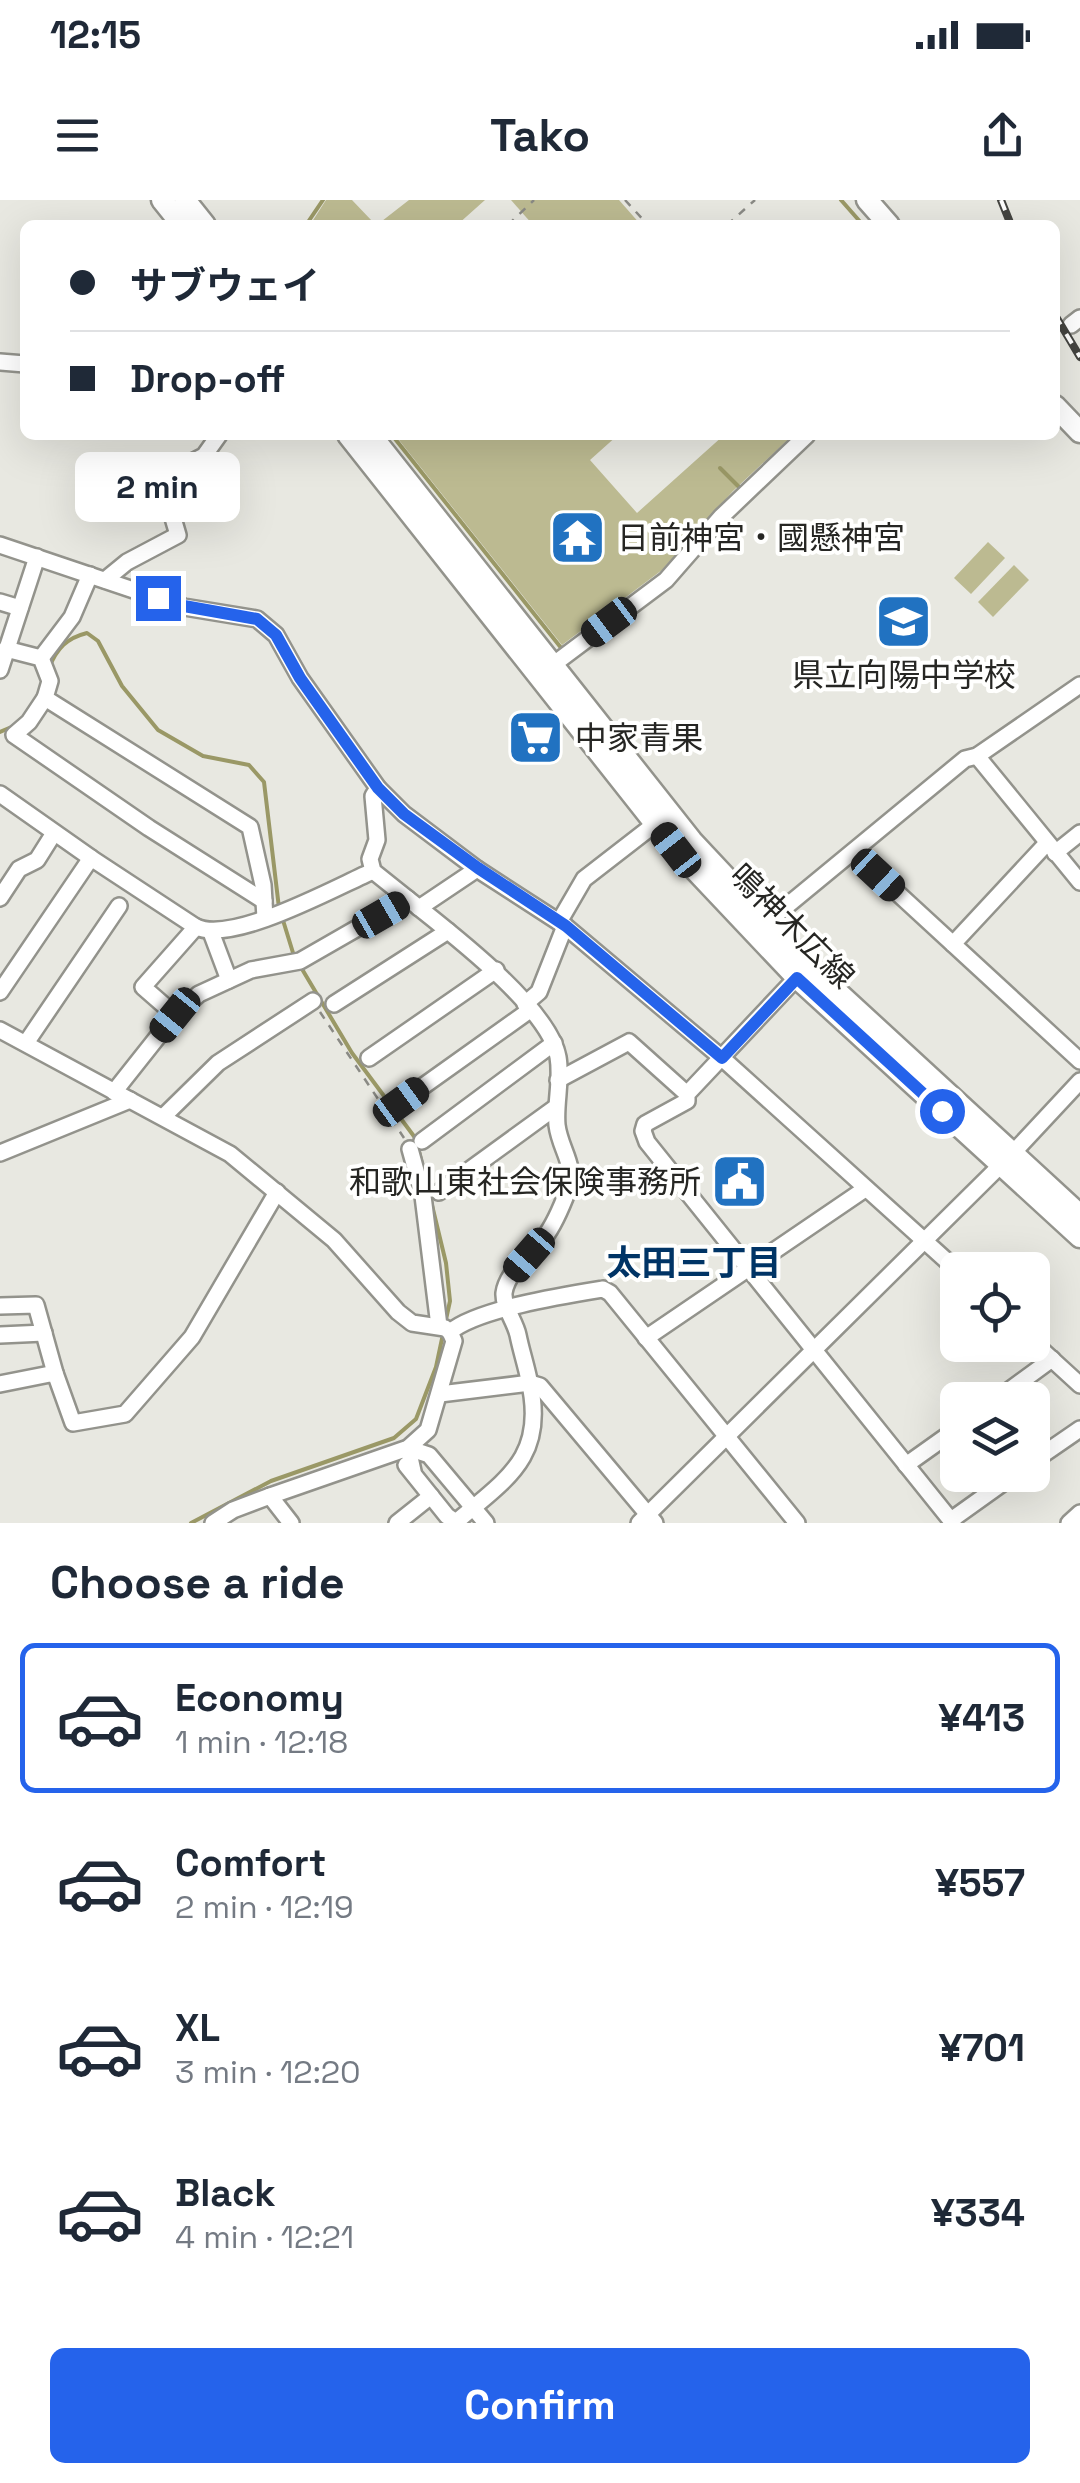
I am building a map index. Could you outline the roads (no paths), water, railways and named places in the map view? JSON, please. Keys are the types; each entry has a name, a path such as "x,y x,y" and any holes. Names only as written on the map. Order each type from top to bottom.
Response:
{"main road":[{"path":"162,200 178,220"},
{"path":"185,200 201,220"},
{"path":"867,200 885,220"},
{"path":"1060,411 1080,432"},
{"name":"鳴神木広線","path":"352,440 692,841 760,928"},
{"name":"鳴神木広線","path":"375,440 656,824 803,972 1007,1159 1080,1237"},
{"name":"鳴神木広線","path":"1007,1159 1080,1214"}],"street":[{"path":"41,658 98,578 178,535 166,494 168,478 204,456 215,440"},
{"path":"545,670 666,580 721,517 802,440"},
{"path":"0,545 184,606 257,619 276,635 300,678 378,788 404,814 562,924 722,1058 940,1255"},
{"path":"0,670 37,557"},
{"path":"0,602 20,608"},
{"path":"6,649 41,658"},
{"path":"41,658 50,681 46,698 29,722 7,738 150,828 265,910"},
{"path":"760,928 966,759 1077,694"},
{"path":"46,698 250,827 265,910"},
{"path":"977,756 1080,882"},
{"path":"378,788 373,796 377,840 370,859 373,871 496,970 554,1043 559,1063 556,1107 561,1144 572,1172 547,1234 511,1276 504,1293 515,1320 530,1383 534,1430 530,1449 513,1474 456,1523 413,1471 401,1461 384,1456"},
{"path":"0,794 91,858 204,929 229,980"},
{"path":"401,1102 528,1007 538,992 562,924 584,879 656,824"},
{"path":"0,898 19,869 36,860 54,833"},
{"path":"953,944 1051,848 1080,833"},
{"path":"853,852 1080,1061"},
{"path":"0,992 91,858"},
{"path":"114,1092 175,1015 198,994 251,970 300,961 478,868"},
{"path":"175,1015 143,987 204,929 373,871"},
{"path":"26,1043 119,906"},
{"path":"334,1004 448,931"},
{"path":"369,1058 496,970"},
{"path":"686,1094 803,972"},
{"path":"164,1116 218,1062 313,1001"},
{"path":"0,1030 230,1154 334,1240 412,1323 444,1329 603,1289 610,1293 797,1523"},
{"path":"558,1080 629,1042 686,1094 687,1101 645,1124 647,1142 952,1521 991,1492"},
{"path":"429,1456 428,1430 454,1341 444,1329 416,1145 554,1043"},
{"path":"440,1394 530,1383 540,1386 647,1520 1080,1081"},
{"path":"0,1153 130,1100"},
{"path":"439,1192 556,1107"},
{"path":"646,1338 864,1189"},
{"path":"0,1306 36,1306 74,1423 125,1414 192,1336 277,1192"},
{"path":"0,1334 44,1333"},
{"path":"1021,1382 1052,1359 1080,1384"},
{"path":"0,1384 55,1373"},
{"path":"1050,1450 1080,1429"},
{"path":"212,1523 233,1510 408,1448 428,1430"},
{"path":"906,1465 940,1441"},
{"path":"408,1448 429,1456 486,1523"},
{"path":"408,1448 413,1471"},
{"path":"270,1496 291,1523"},
{"path":"397,1523 431,1496"},
{"path":"1069,1523 1080,1512"}],"waterway":[{"path":"309,220 323,200"},
{"path":"841,200 859,220"},
{"path":"396,440 562,649"},
{"path":"720,468 740,488"},
{"path":"49,668 64,645 87,633 98,641 122,686 158,730 203,756 249,765 264,782 279,908"},
{"path":"0,732 14,726"},
{"path":"282,917 294,956"},
{"path":"299,964 352,1053 416,1139 446,1263 450,1301 445,1324"},
{"path":"191,1523 271,1481 394,1438 416,1419 436,1367 443,1334"}],"railway":[{"path":"1001,200 1009,220"},
{"path":"1060,323 1080,357"}],"place":[{"name":"日前神宮・國懸神宮","path":"578,538"},
{"name":"県立向陽中学校","path":"904,621"},
{"name":"中家青果","path":"536,738"},
{"name":"和歌山東社会保険事務所","path":"740,1182"}],"district":[{"name":"太田三丁目","path":"694,1263"}]}
